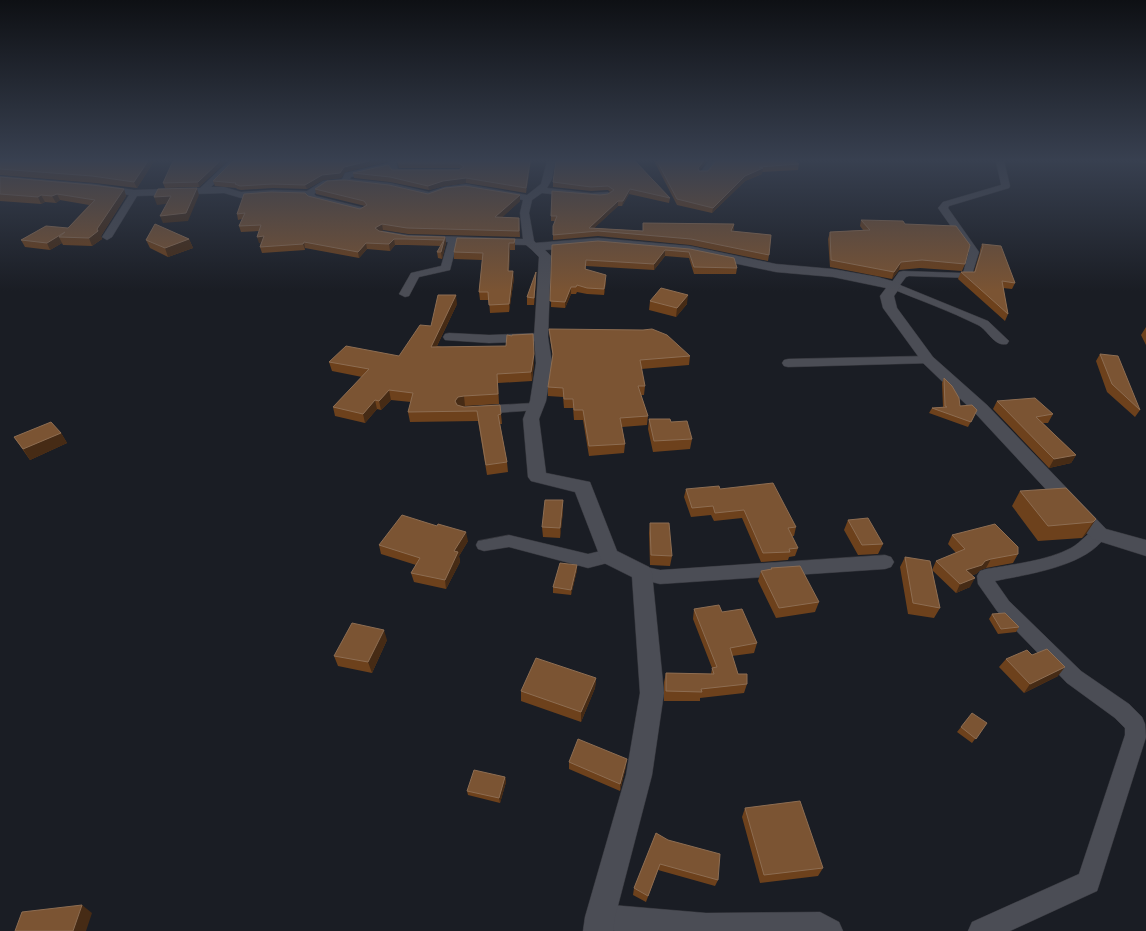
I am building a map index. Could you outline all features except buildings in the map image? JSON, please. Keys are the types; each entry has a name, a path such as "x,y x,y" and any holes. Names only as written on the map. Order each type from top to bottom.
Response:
{"street":[{"path":"107,237 127,204"},
{"path":"339,204 362,210"},
{"path":"526,204 526,228 532,244 546,256 541,336 544,363 538,401 534,407 531,419 537,476 583,486 609,556"},
{"path":"946,204 943,208 974,252 967,276 909,272 903,274 887,296 890,308 928,360 981,409 1100,534 1146,548"},
{"path":"384,234 408,238 532,244 598,242 690,250 776,268 833,273 878,281 894,286 984,323 1003,341"},
{"path":"405,294 415,275 444,270 446,268 453,240"},
{"path":"449,337 489,339 541,336"},
{"path":"788,363 928,360"},
{"path":"465,411 534,407"},
{"path":"981,931 1088,882 1136,734 1135,724 1122,711 1074,677 1003,606 987,584 986,576 1052,562 1078,552 1100,534"},
{"path":"484,545 509,541 588,561 609,556 642,573 660,577 885,562"},
{"path":"642,573 652,693 639,775 599,924 706,926 820,925 830,931"}]}
